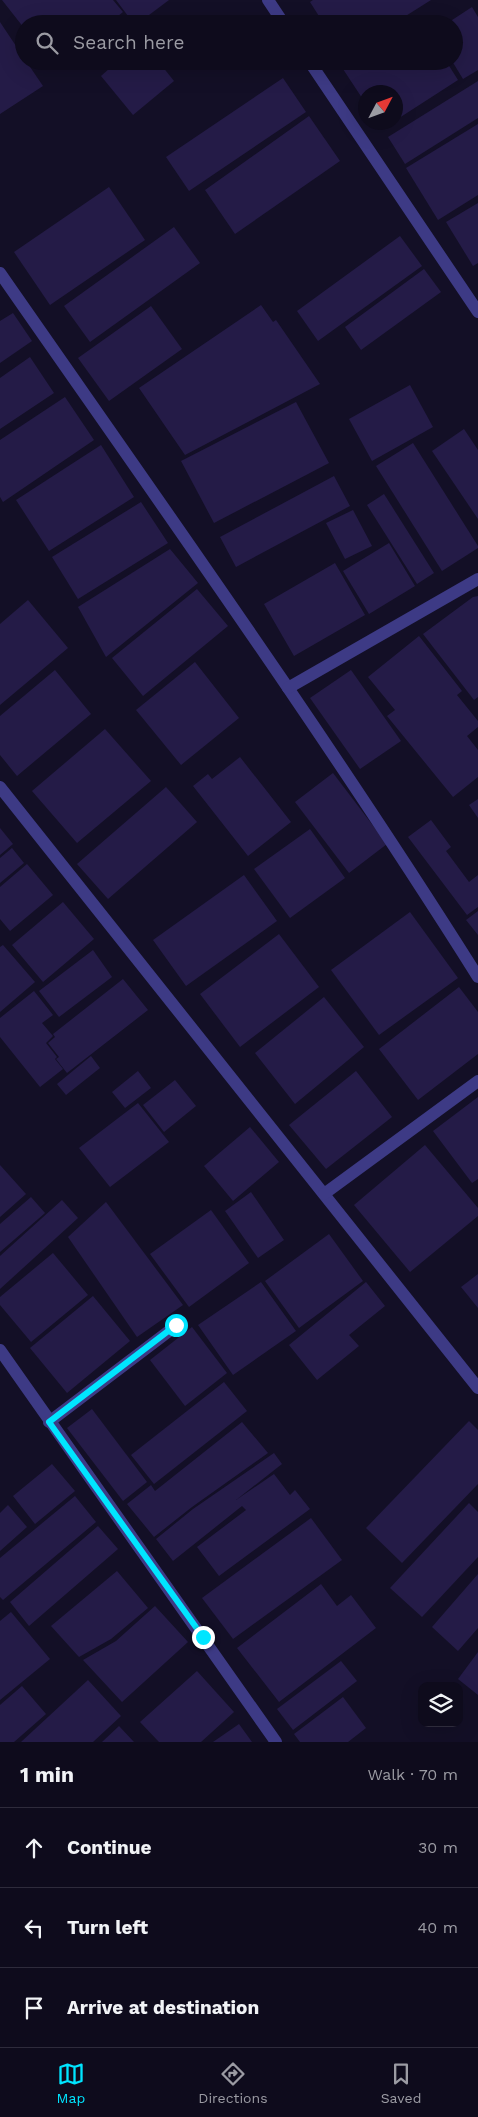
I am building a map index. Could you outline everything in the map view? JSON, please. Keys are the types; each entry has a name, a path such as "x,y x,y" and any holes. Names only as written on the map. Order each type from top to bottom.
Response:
{"street":[{"path":"268,0 278,15"},
{"path":"315,70 478,312"},
{"path":"0,273 288,688 418,882 478,977"},
{"path":"288,688 478,579"},
{"path":"0,787 478,1388"},
{"path":"324,1194 478,1081"},
{"path":"49,1422 176,1325"},
{"path":"0,1350 276,1742"}],"building":[{"path":"2,0 113,0 123,12 119,15 15,15 15,17"},
{"path":"116,0 169,0 149,15 127,15"},
{"path":"313,0 431,0 407,15 318,15 310,2"},
{"path":"472,7 478,17 478,70 463,79 458,70 463,70 463,15 460,15"},
{"path":"0,22 15,44 15,70 32,70 43,86 0,114"},
{"path":"108,70 165,70 174,81 133,115 101,76"},
{"path":"344,70 452,70 458,80 403,115 403,85 358,85 358,92"},
{"path":"283,78 306,112 189,191 166,157"},
{"path":"478,81 478,118 405,164 388,137 399,130 403,130 403,128"},
{"path":"309,116 340,161 235,234 205,190"},
{"path":"478,124 478,195 438,220 406,168"},
{"path":"109,187 145,240 50,305 14,252"},
{"path":"478,203 478,263 473,266 446,222"},
{"path":"174,227 200,263 90,342 64,306"},
{"path":"400,236 422,266 318,341 297,311"},
{"path":"424,269 441,292 361,350 345,327"},
{"path":"261,305 273,322 276,320 320,384 185,455 139,388"},
{"path":"151,306 182,349 109,401 78,358"},
{"path":"13,313 32,341 0,363 0,321"},
{"path":"30,357 54,393 0,429 0,378"},
{"path":"410,385 433,427 372,461 349,419"},
{"path":"65,397 94,440 3,502 0,497 0,440"},
{"path":"296,402 329,463 214,523 181,461"},
{"path":"464,429 478,450 478,519 432,451"},
{"path":"413,443 478,546 478,548 442,571 376,466"},
{"path":"101,445 134,497 49,551 16,500"},
{"path":"334,476 350,506 236,567 220,537"},
{"path":"384,494 434,573 417,584 367,505"},
{"path":"141,502 168,543 78,599 52,557"},
{"path":"353,510 372,546 345,559 326,523"},
{"path":"389,543 415,586 369,614 343,571"},
{"path":"170,549 198,583 106,657 78,607"},
{"path":"335,563 365,615 294,656 264,604"},
{"path":"197,589 228,626 143,696 112,658"},
{"path":"478,596 478,697 474,700 423,634 473,597"},
{"path":"28,600 68,648 0,705 0,624"},
{"path":"419,636 462,691 457,695 478,721 478,727 467,736 478,750 478,777 453,797 387,716 395,710 368,677"},
{"path":"195,662 239,718 181,765 136,710"},
{"path":"55,670 91,714 17,776 0,755 0,716"},
{"path":"351,670 401,741 360,769 310,698"},
{"path":"105,729 151,781 77,843 32,791"},
{"path":"240,757 291,822 248,856 193,786 208,774 212,779"},
{"path":"333,773 387,844 349,873 295,802"},
{"path":"166,787 197,822 108,899 77,864"},
{"path":"478,799 478,818 469,805"},
{"path":"431,820 451,847 446,851 469,882 478,875 478,907 467,915 408,837"},
{"path":"0,828 13,844 0,855"},
{"path":"310,829 345,878 290,918 254,869"},
{"path":"12,848 24,863 0,883 0,858"},
{"path":"27,864 53,895 10,931 0,919 0,887"},
{"path":"244,875 277,921 186,986 153,940"},
{"path":"63,902 94,939 43,982 12,945"},
{"path":"478,911 478,935 466,920"},
{"path":"410,912 458,978 379,1035 331,970"},
{"path":"279,934 319,987 240,1047 200,994"},
{"path":"3,945 35,982 0,1012 0,947"},
{"path":"93,950 112,977 59,1017 39,991"},
{"path":"123,979 148,1010 67,1073 56,1059 59,1057 48,1043 55,1037 53,1034"},
{"path":"459,987 478,1012 478,1054 418,1100 379,1049"},
{"path":"34,991 53,1015 42,1023 53,1036 46,1043 57,1057 55,1059 63,1069 40,1087 0,1037 0,1018"},
{"path":"324,997 364,1047 295,1104 255,1053"},
{"path":"91,1056 100,1068 66,1095 57,1084"},
{"path":"138,1071 151,1088 125,1108 112,1092"},
{"path":"356,1071 392,1117 326,1169 289,1125"},
{"path":"175,1080 196,1106 164,1132 143,1105"},
{"path":"478,1097 478,1179 472,1183 433,1131"},
{"path":"138,1103 169,1142 110,1187 79,1148"},
{"path":"250,1127 279,1162 233,1201 204,1166"},
{"path":"425,1145 478,1208 478,1216 410,1272 354,1205"},
{"path":"0,1165 26,1194 0,1217"},
{"path":"251,1192 284,1240 258,1258 225,1211"},
{"path":"31,1197 45,1213 0,1252 0,1224"},
{"path":"62,1200 78,1218 0,1289 0,1256"},
{"path":"106,1202 183,1305 137,1337 68,1237"},
{"path":"211,1210 249,1263 189,1307 150,1254"},
{"path":"329,1234 363,1281 299,1328 265,1281"},
{"path":"53,1253 88,1295 31,1342 0,1305 0,1297"},
{"path":"478,1274 478,1308 461,1287"},
{"path":"261,1282 296,1331 233,1375 198,1325"},
{"path":"366,1282 385,1306 349,1335 359,1346 317,1380 289,1345"},
{"path":"93,1296 130,1341 67,1393 30,1348"},
{"path":"192,1327 227,1373 185,1406 150,1360"},
{"path":"224,1382 247,1411 154,1484 131,1455"},
{"path":"92,1409 147,1482 123,1501 67,1428"},
{"path":"469,1421 478,1430 478,1484 402,1563 366,1528"},
{"path":"242,1422 268,1453 192,1507 154,1537 127,1504 151,1485 155,1491"},
{"path":"274,1453 282,1464 236,1500 274,1474 290,1495 295,1490 310,1509 219,1576 197,1547 246,1510 242,1506 173,1561 156,1539 193,1509"},
{"path":"52,1464 75,1491 35,1524 13,1496"},
{"path":"75,1496 96,1522 3,1600 0,1597 0,1558"},
{"path":"469,1503 478,1512 478,1557 422,1617 390,1588"},
{"path":"8,1505 27,1527 0,1551 0,1513"},
{"path":"311,1518 342,1560 233,1639 202,1598"},
{"path":"98,1526 118,1549 29,1626 10,1602"},
{"path":"117,1571 148,1608 111,1639 79,1657 51,1626"},
{"path":"478,1574 478,1628 458,1651 432,1627"},
{"path":"321,1584 337,1606 351,1595 376,1628 279,1702 237,1648"},
{"path":"155,1606 188,1642 122,1702 83,1660 116,1641"},
{"path":"11,1612 50,1659 0,1700 0,1621"},
{"path":"478,1652 478,1695 458,1679"},
{"path":"341,1661 357,1681 293,1730 277,1709"},
{"path":"197,1671 234,1712 201,1742 159,1742 140,1722"},
{"path":"88,1680 121,1716 93,1742 21,1742"},
{"path":"22,1686 46,1714 14,1742 0,1742 0,1705"},
{"path":"343,1697 366,1728 348,1742 300,1742 294,1734"},
{"path":"239,1724 252,1742 213,1742"},
{"path":"119,1726 134,1742 102,1742"}],"route":[{"path":"176,1325 49,1422 203,1637"}]}
